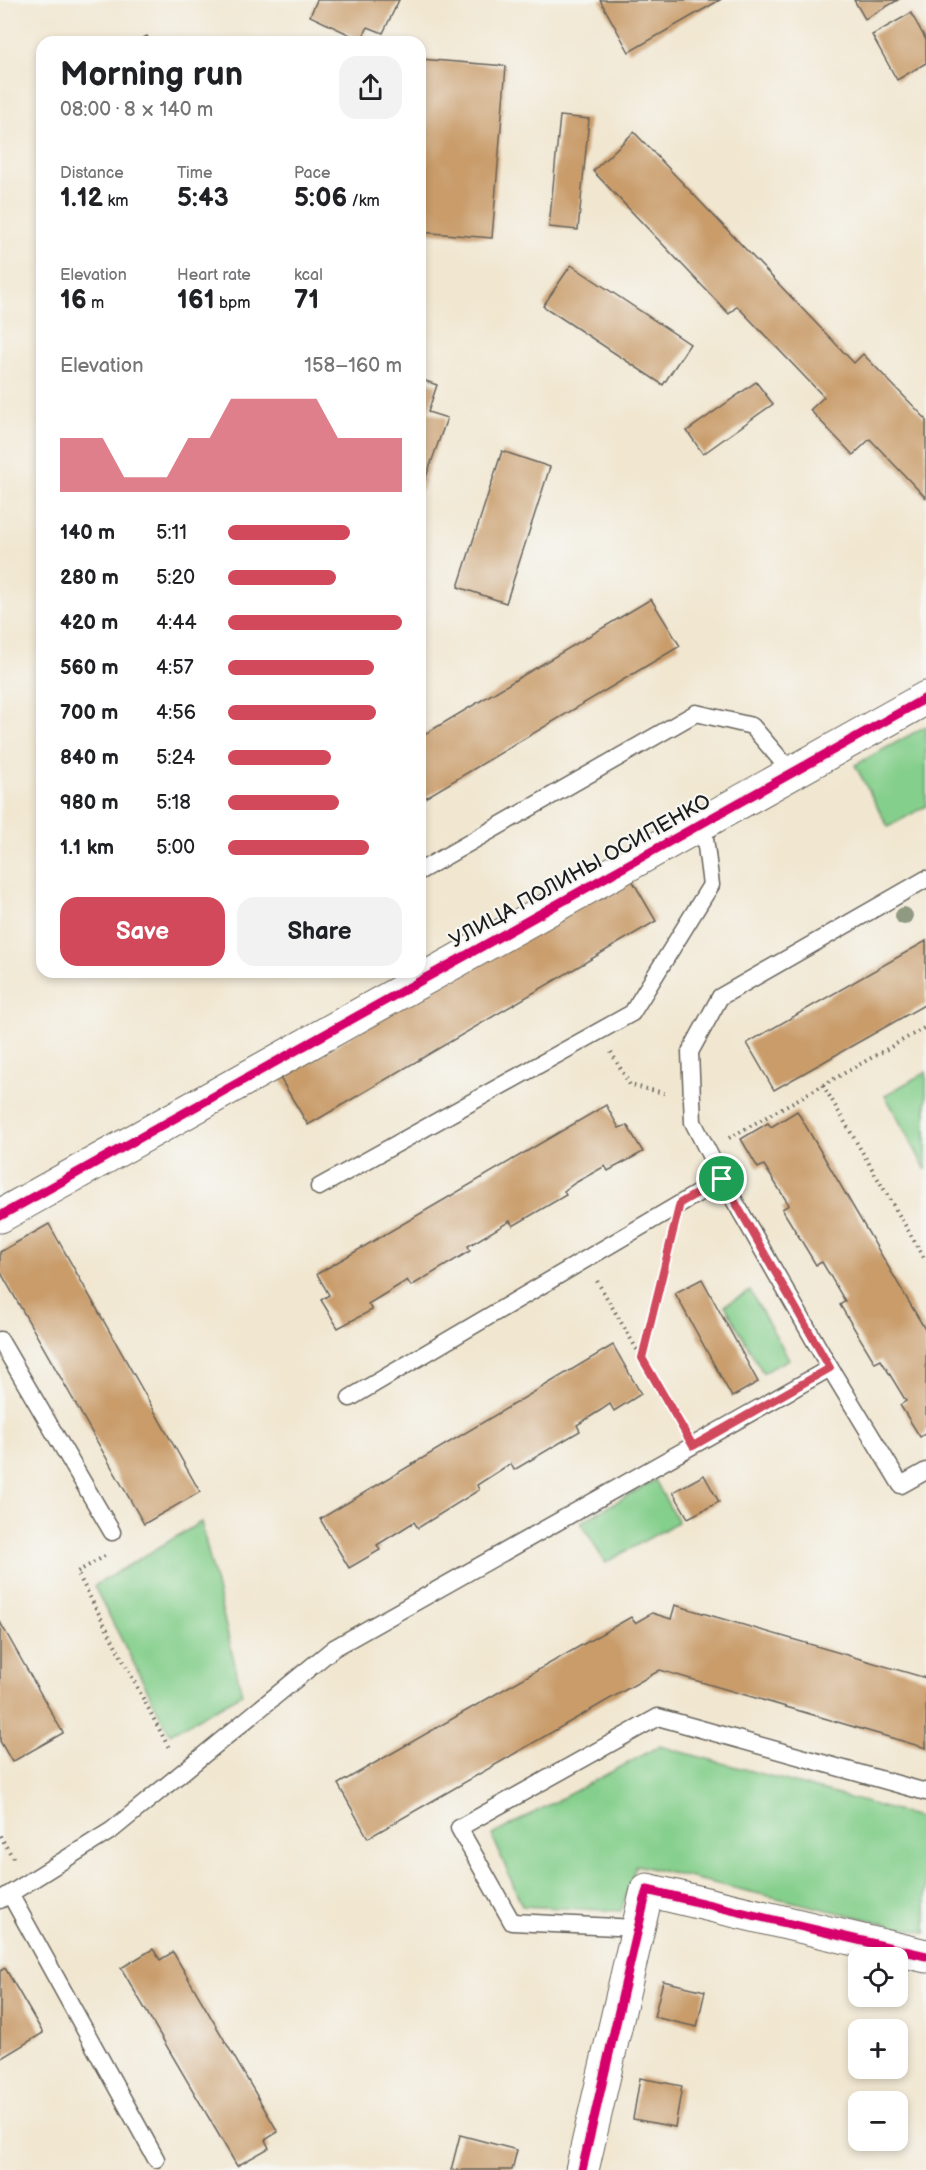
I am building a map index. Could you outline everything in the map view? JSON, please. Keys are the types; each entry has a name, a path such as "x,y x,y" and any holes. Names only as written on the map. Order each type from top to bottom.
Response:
{"street":[{"name":"УЛИЦА ПОЛИНЫ ОСИПЕНКО","path":"426,978 926,698"},
{"name":"УЛИЦА ПОЛИНЫ ОСИПЕНКО","path":"0,1216 426,978"},
{"path":"582,2170 647,1890 926,1956"}],"lane":[{"path":"426,868 696,713 752,726 792,773"},
{"path":"319,1187 632,1013 711,885 703,823"},
{"path":"926,879 720,997 690,1052 693,1122 722,1179 830,1368 901,1485 926,1471"},
{"path":"350,1398 722,1179"},
{"path":"0,1340 112,1532"},
{"path":"156,2159 5,1897 112,1830 334,1648 830,1368"},
{"path":"638,1928 512,1922 459,1828 658,1717 926,1792"}],"path":[{"path":"708,1150 926,1027"},
{"path":"599,1032 630,1085 692,1100"},
{"path":"823,1085 926,1261"},
{"path":"642,1358 680,1203"},
{"path":"584,1260 693,1446"},
{"path":"112,1532 121,1547 77,1572 182,1773"}],"green space":[{"path":"926,726 926,806 888,827 855,765"},
{"path":"926,1072 926,1170 885,1095"},
{"path":"750,1291 789,1359 763,1373 725,1305"},
{"path":"655,1480 678,1522 605,1563 581,1522"},
{"path":"201,1522 242,1694 170,1734 94,1586"},
{"path":"660,1746 926,1819 926,1933 636,1865 621,1911 522,1906 492,1835"}],"building":[{"path":"317,0 399,0 383,33 368,27 363,36 352,36 310,16"},
{"path":"600,0 720,0 629,52"},
{"path":"854,0 898,0 865,19"},
{"path":"911,13 926,40 926,63 897,80 872,35"},
{"path":"426,59 506,66 492,238 426,232"},
{"path":"560,116 589,119 578,230 549,227"},
{"path":"634,132 854,363 863,354 926,419 926,498 870,439 853,455 810,410 824,397 737,306 729,314 593,171"},
{"path":"571,265 690,344 663,385 543,306"},
{"path":"426,381 437,385 428,412 447,418 426,477"},
{"path":"756,382 773,404 703,454 687,431"},
{"path":"502,451 550,467 506,603 458,587"},
{"path":"651,599 680,646 426,797 426,733"},
{"path":"628,873 656,921 308,1125 280,1078"},
{"path":"926,941 926,1004 774,1090 747,1043"},
{"path":"606,1105 619,1128 627,1125 643,1152 608,1171 605,1166 575,1183 564,1191 566,1195 513,1226 510,1221 468,1246 470,1251 411,1286 407,1280 368,1304 372,1310 338,1328 321,1300 329,1295 317,1274"},
{"path":"797,1111 926,1331 926,1433 920,1437 900,1405 906,1401 881,1360 875,1363 840,1305 845,1301 822,1262 816,1265 782,1209 789,1205 764,1165 758,1168 741,1139 768,1123 771,1127"},
{"path":"49,1224 200,1492 144,1524 0,1271 0,1252"},
{"path":"702,1279 758,1382 732,1397 675,1293"},
{"path":"613,1345 641,1394 614,1411 610,1404 577,1425 580,1431 514,1470 511,1464 505,1467 477,1485 479,1490 418,1528 414,1522 377,1545 380,1550 349,1568 320,1519"},
{"path":"704,1475 719,1502 688,1518 673,1492"},
{"path":"675,1605 926,1678 926,1748 660,1670 368,1838 338,1784 631,1617 635,1623 652,1613 671,1619"},
{"path":"0,1622 63,1733 12,1762 0,1741"},
{"path":"153,1949 160,1960 173,1952 278,2132 265,2140 269,2148 237,2166 121,1968"},
{"path":"5,1968 43,2033 0,2059 0,1971"},
{"path":"663,1981 705,1991 697,2027 654,2017"},
{"path":"640,2078 682,2086 675,2127 633,2119"},
{"path":"460,2135 517,2150 512,2170 451,2170"}],"cycle path":[{"path":"426,978 926,698"},
{"path":"0,1216 425,978"},
{"path":"582,2170 647,1890 926,1956"}],"route":[{"path":"722,1179 830,1368 693,1446 642,1358 680,1203 722,1179"}]}
